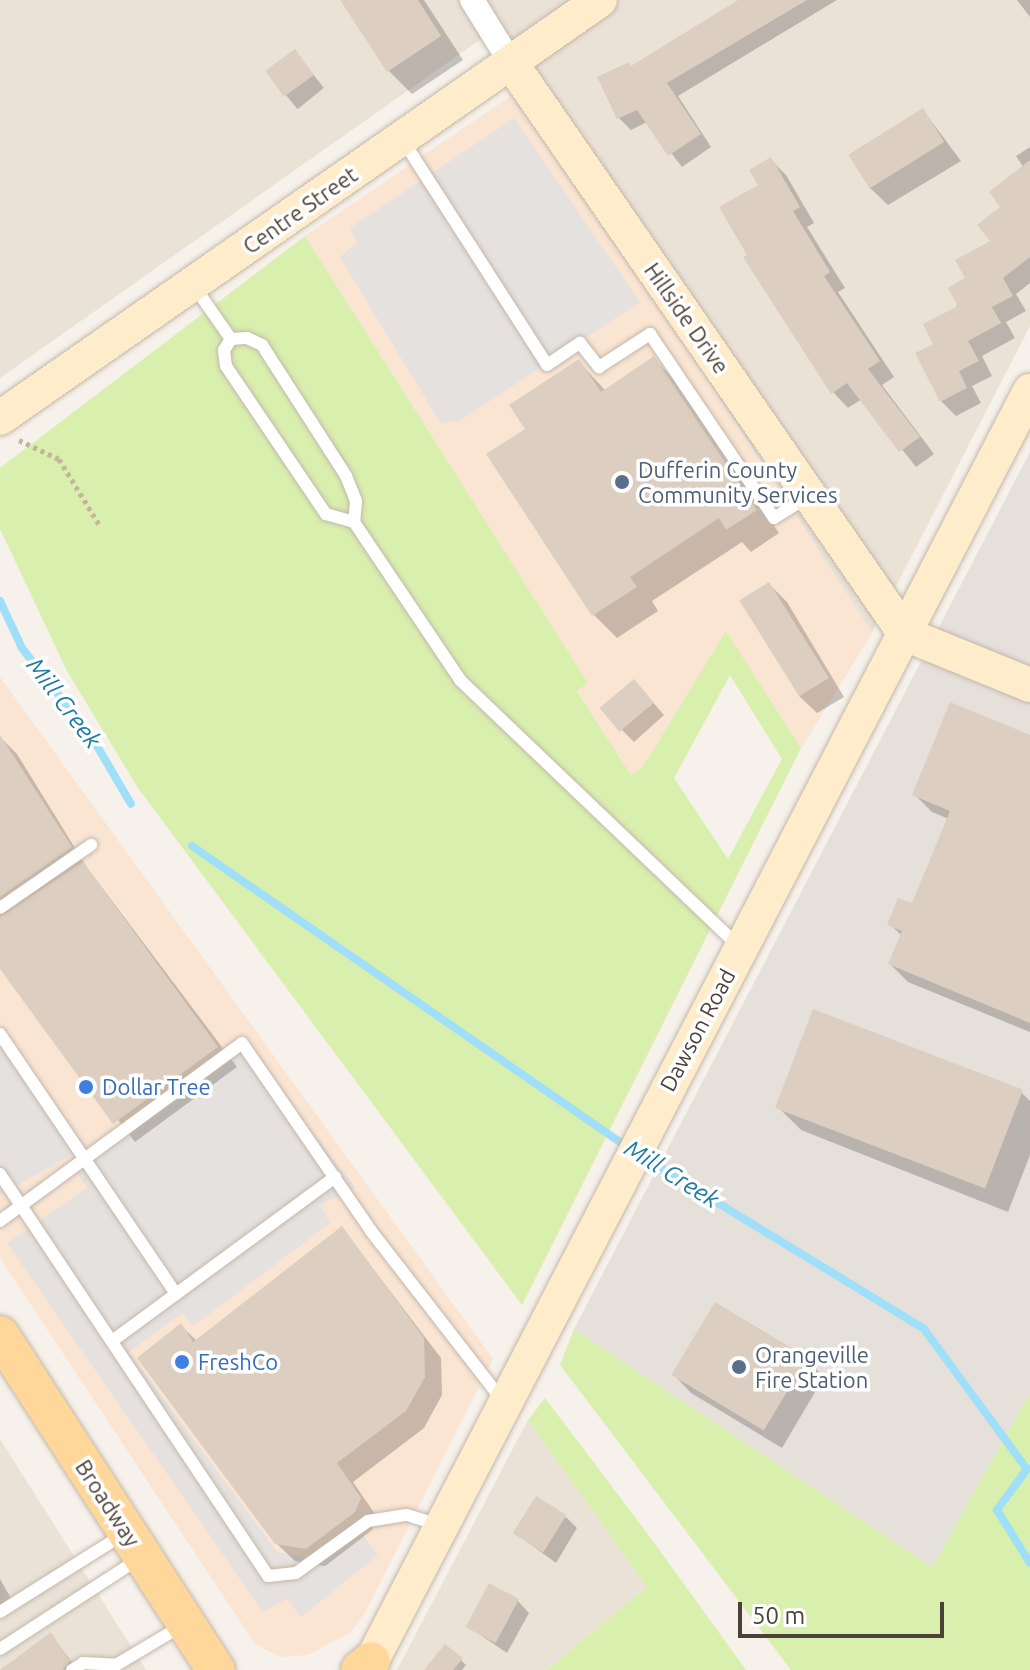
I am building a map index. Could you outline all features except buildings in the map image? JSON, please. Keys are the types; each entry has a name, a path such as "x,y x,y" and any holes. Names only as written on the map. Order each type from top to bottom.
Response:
{"main road":[{"name":"Broadway","path":"0,1335 216,1670"}],"street":[{"name":"Hillside Drive","path":"472,0 511,63 905,634"},
{"name":"Centre Street","path":"3,416 600,0"},
{"name":"Dawson Road","path":"366,1667 506,1406 620,1186 647,1125 1029,395"},
{"path":"905,634 1030,685"}],"lane":[{"path":"402,139 547,365 580,343 599,367 650,334 774,518 809,496"},
{"path":"193,284 231,339"},
{"path":"231,339 247,338 262,345 346,476 356,501 354,522 460,680 740,948"},
{"path":"231,339 224,350 226,366 326,514 354,522"},
{"path":"0,908 91,845"},
{"path":"0,1034 176,1294"},
{"path":"0,1221 242,1043 335,1177 506,1406"},
{"path":"0,1174 268,1576 296,1573 368,1521 407,1515 442,1527"},
{"path":"112,1341 335,1177"},
{"path":"0,1612 135,1544"},
{"path":"0,1649 135,1544"},
{"path":"72,1670 83,1663 116,1665 186,1623"}],"path":[{"path":"3,416 21,443 59,459 100,526"}],"shaded area":[{"path":"0,0 1030,0 1030,326 872,633 484,37 0,378"},
{"path":"518,91 872,633 801,749 726,631 642,768 631,775 577,690 588,683 305,236"},
{"path":"514,118 640,302 461,420 441,424 340,257 357,243 350,228"},
{"path":"1030,452 1030,1393 932,1568 574,1329"},
{"path":"0,677 493,1359 365,1613 350,1633 308,1655 280,1657 255,1644 0,1258"},
{"path":"0,1029 85,1147 0,1195"},
{"path":"242,1043 355,1187 320,1205 330,1223 193,1326 182,1313 129,1352 277,1552 307,1558 353,1522 378,1555 301,1617 287,1599 263,1612 7,1243 87,1188 77,1172"},
{"path":"528,1420 647,1587 546,1670 397,1670"},
{"path":"0,1439 146,1670 0,1670"}],"green space":[{"path":"305,236 588,683 577,691 631,775 642,768 726,631 801,748 522,1305 138,788 67,671 0,529 0,468","holes":["730,675 782,759 728,859 674,778"]},
{"path":"574,1329 932,1567 1030,1393 1030,1670 791,1670 560,1365"},
{"path":"545,1398 746,1670 546,1670 647,1587 528,1420"}],"waterway":[{"name":"Mill Creek","path":"0,601 22,648 93,739 131,804"},
{"name":"Mill Creek","path":"192,846 630,1149"},
{"name":"Mill Creek","path":"641,1156 924,1329 1027,1469 997,1510 1030,1563"}],"place":[{"name":"Dufferin County Community Services","path":"622,482"},
{"name":"Dollar Tree","path":"86,1087"},
{"name":"FreshCo","path":"182,1362"},
{"name":"Orangeville Fire Station","path":"739,1367"}]}
